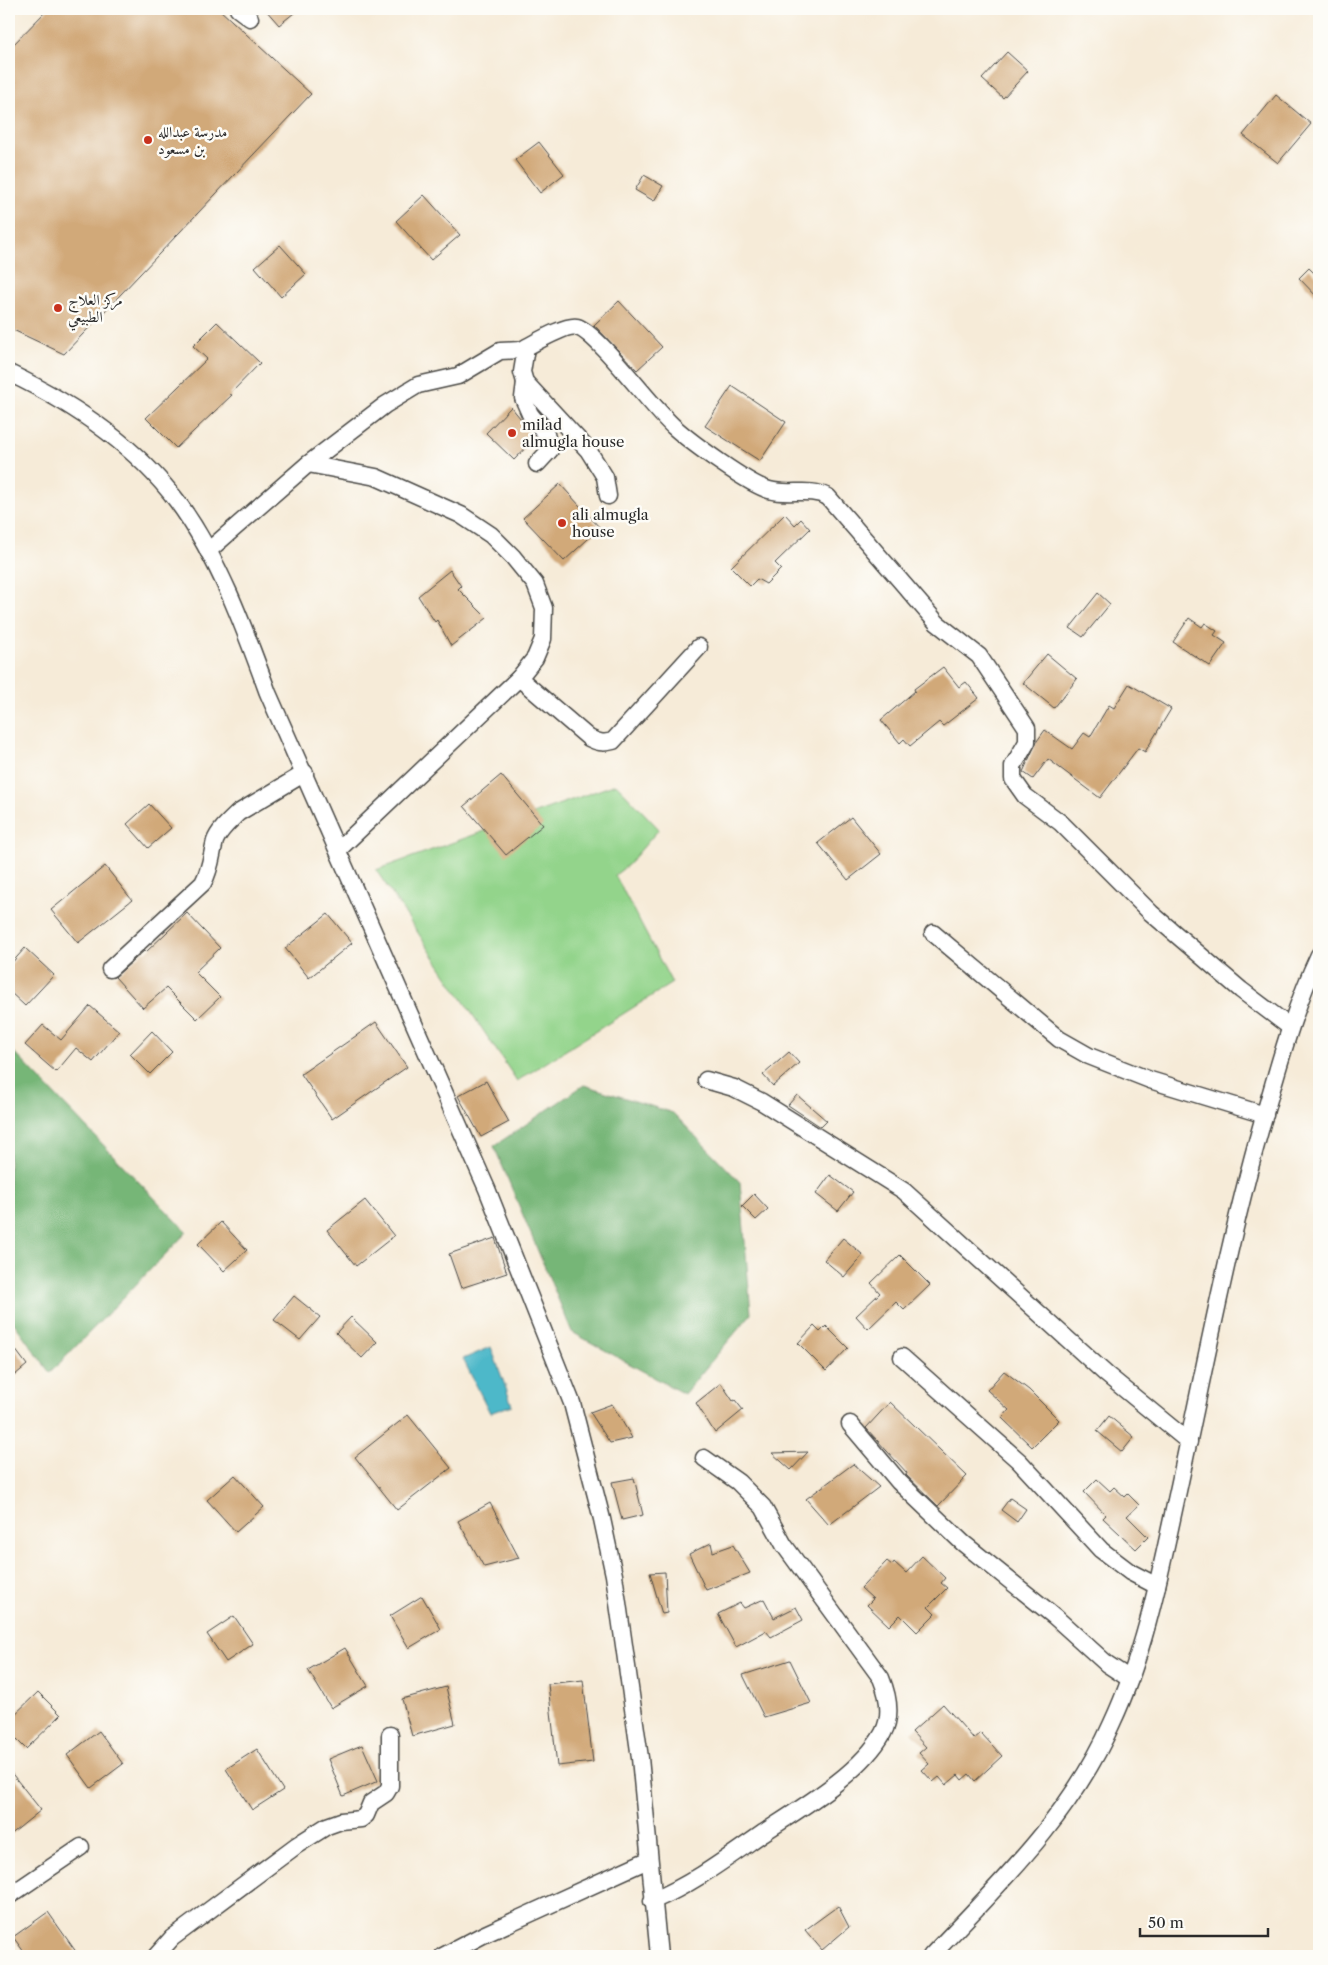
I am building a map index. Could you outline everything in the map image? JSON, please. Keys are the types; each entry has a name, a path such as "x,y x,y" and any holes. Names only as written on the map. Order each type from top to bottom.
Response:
{"street":[{"path":"208,551 308,464 385,405 418,386 458,376 500,351 522,350 561,330 574,326 582,329 605,349 674,426 709,453 765,489 811,491 828,497 937,623 979,656 1022,720 1027,728 1027,742 1012,766 1013,779 1025,796 1061,823 1151,913 1241,990 1290,1027"},
{"path":"522,350 525,354 522,372 525,382 523,398 530,414 546,434 550,450 536,464"},
{"path":"9,372 47,391 105,431 142,460 177,501 208,551 239,614 268,693 305,773 487,1189 572,1403 602,1519 614,1575 640,1758 648,1860 659,1956"},
{"path":"525,382 593,457 605,477 608,496"},
{"path":"308,464 376,477 461,515 490,535 513,557 535,584 544,608 542,639 535,658 519,678 338,850"},
{"path":"519,678 588,738 608,743 613,741 699,647"},
{"path":"110,969 203,883 212,864 216,841 229,822 238,813 305,773"},
{"path":"932,933 1060,1039 1089,1056 1150,1080 1264,1115"},
{"path":"933,1955 1026,1857 1048,1829 1101,1746 1130,1679 1158,1586 1234,1235 1264,1115 1290,1027 1319,955"},
{"path":"706,1080 734,1088 762,1102 904,1191 1106,1374 1189,1442"},
{"path":"902,1356 1020,1461 1101,1550 1130,1572 1158,1586"},
{"path":"850,1424 898,1482 963,1543 1054,1616 1107,1664 1130,1679"},
{"path":"652,1901 688,1885 818,1796 868,1755 883,1732 889,1704 887,1692 874,1667 784,1545 763,1507 738,1482 704,1458"},
{"path":"156,1956 172,1938 297,1845 334,1822 361,1820 366,1815 371,1802 386,1793 390,1786 392,1767 390,1735"},
{"path":"9,1896 81,1847"},
{"path":"443,1956 483,1935 648,1860"}],"green space":[{"path":"616,784 659,829 628,865 615,875 672,983 517,1081 376,870"},
{"path":"9,1047 187,1232 50,1373 9,1316"},
{"path":"584,1085 673,1113 740,1182 751,1314 684,1394 572,1332 494,1146"}],"water":[{"path":"491,1347 512,1405 490,1413 463,1359"}],"building":[{"name":"مدرسة عبدالله بن مسعود","path":"48,9 219,9 311,94 64,354 9,328 9,49"},
{"path":"265,9 299,9 279,25"},
{"path":"1007,52 1028,71 1003,98 982,79"},
{"path":"1276,95 1311,124 1278,163 1243,135"},
{"path":"539,142 564,174 540,193 515,160"},
{"path":"644,175 663,186 654,201 635,190"},
{"path":"424,195 460,235 431,260 396,221"},
{"path":"280,245 306,274 281,297 255,267"},
{"path":"1309,268 1319,278 1319,299 1299,278"},
{"path":"619,301 662,347 637,370 594,325"},
{"path":"217,322 260,363 230,394 232,395 176,448 146,418 207,359 193,346"},
{"path":"732,386 786,422 760,461 705,426"},
{"name":"milad almugla house","path":"511,407 536,437 514,460 486,433"},
{"name":"ali almugla house","path":"560,484 600,528 564,561 523,518"},
{"path":"785,514 795,525 801,519 810,529 775,563 781,569 766,584 757,579 750,586 731,567"},
{"path":"450,570 461,586 458,589 487,618 451,646 437,620 435,622 418,596"},
{"path":"1098,593 1110,604 1083,637 1070,628"},
{"path":"1189,618 1202,627 1205,623 1217,631 1214,635 1226,643 1210,666 1173,642"},
{"path":"1047,654 1077,679 1054,708 1023,683"},
{"path":"943,667 959,687 966,682 979,698 943,726 939,722 910,746 904,739 900,743 881,720 915,691 914,689"},
{"path":"1129,684 1171,709 1145,752 1138,748 1100,798 1048,759 1033,779 1023,772 1037,741 1045,730 1072,749 1084,733 1090,737 1109,705 1114,708"},
{"path":"501,775 543,825 506,855 464,806"},
{"path":"149,804 171,828 148,848 127,824"},
{"path":"851,817 881,854 848,880 818,843"},
{"path":"105,866 132,900 78,943 51,910"},
{"path":"187,913 220,948 195,972 220,997 197,1019 166,988 143,1008 115,977 144,951 146,952"},
{"path":"328,914 352,943 309,978 285,948"},
{"path":"25,948 54,975 25,1006 9,991 9,966"},
{"path":"90,1006 119,1031 93,1062 76,1048 56,1072 25,1045 43,1025 61,1040"},
{"path":"376,1022 407,1067 332,1119 301,1074"},
{"path":"152,1031 172,1052 150,1074 130,1054"},
{"path":"789,1052 799,1063 773,1086 763,1075"},
{"path":"486,1081 509,1122 481,1137 458,1096"},
{"path":"797,1095 827,1121 821,1127 788,1105"},
{"path":"830,1175 853,1192 838,1211 816,1194"},
{"path":"754,1194 768,1209 756,1220 742,1206"},
{"path":"365,1200 394,1236 356,1266 327,1230"},
{"path":"221,1222 247,1250 224,1271 198,1244"},
{"path":"495,1238 507,1273 461,1288 449,1254"},
{"path":"843,1238 863,1255 844,1277 824,1260"},
{"path":"900,1255 930,1285 904,1310 896,1302 868,1329 856,1316 880,1293 871,1283"},
{"path":"294,1296 320,1317 300,1340 274,1320"},
{"path":"351,1317 377,1342 362,1358 336,1333"},
{"path":"814,1326 820,1332 826,1326 848,1348 826,1371 798,1343"},
{"path":"9,1341 27,1365 9,1380"},
{"path":"1004,1371 1029,1390 1059,1420 1032,1447 1002,1418 1009,1410 987,1390"},
{"path":"721,1383 733,1401 735,1400 743,1410 715,1433 696,1403"},
{"path":"890,1402 967,1476 938,1506 906,1475 907,1473 866,1428"},
{"path":"612,1404 632,1438 610,1443 590,1412"},
{"path":"408,1415 451,1468 397,1510 355,1457"},
{"path":"1109,1416 1134,1437 1122,1452 1097,1431"},
{"path":"808,1452 791,1470 772,1453"},
{"path":"853,1464 879,1487 829,1525 806,1499"},
{"path":"235,1475 264,1507 236,1532 207,1500"},
{"path":"634,1478 643,1515 622,1520 612,1482"},
{"path":"1097,1479 1110,1491 1114,1487 1125,1497 1128,1494 1139,1505 1127,1516 1148,1537 1136,1549 1103,1518 1106,1515 1084,1492"},
{"path":"1010,1498 1026,1509 1017,1522 1001,1510"},
{"path":"490,1503 519,1558 484,1567 458,1521"},
{"path":"711,1543 713,1552 733,1545 750,1573 706,1590 689,1554"},
{"path":"922,1556 945,1578 941,1583 947,1588 928,1607 935,1614 917,1632 900,1615 889,1626 867,1605 873,1599 861,1588 887,1561 892,1565 894,1562 906,1573"},
{"path":"665,1572 667,1613 662,1614 650,1573"},
{"path":"422,1596 441,1629 409,1648 390,1616"},
{"path":"764,1599 774,1618 796,1607 803,1620 771,1637 766,1631 736,1647 718,1614 740,1603 744,1608"},
{"path":"234,1616 253,1644 226,1662 207,1634"},
{"path":"345,1648 368,1686 331,1708 308,1670"},
{"path":"790,1660 811,1703 764,1717 743,1675"},
{"path":"583,1680 593,1762 557,1766 548,1684"},
{"path":"446,1687 455,1724 412,1736 402,1699"},
{"path":"38,1692 61,1715 26,1749 9,1732 9,1720"},
{"path":"943,1704 974,1739 981,1733 1002,1756 975,1781 969,1774 962,1780 958,1775 946,1785 939,1777 933,1782 922,1770 929,1764 919,1753 926,1747 912,1732"},
{"path":"99,1731 123,1764 91,1788 67,1755"},
{"path":"362,1745 378,1781 343,1796 328,1759"},
{"path":"257,1749 283,1790 252,1810 226,1769"},
{"path":"9,1770 41,1810 9,1836"},
{"path":"838,1906 849,1927 822,1950 805,1930"},
{"path":"48,1912 79,1956 27,1956 13,1937"}],"place":[{"name":"مدرسة عبدالله بن مسعود","path":"148,140"},
{"name":"مركز العلاج الطبيعي","path":"58,308"},
{"name":"milad almugla house","path":"512,433"},
{"name":"ali almugla house","path":"562,523"}]}
